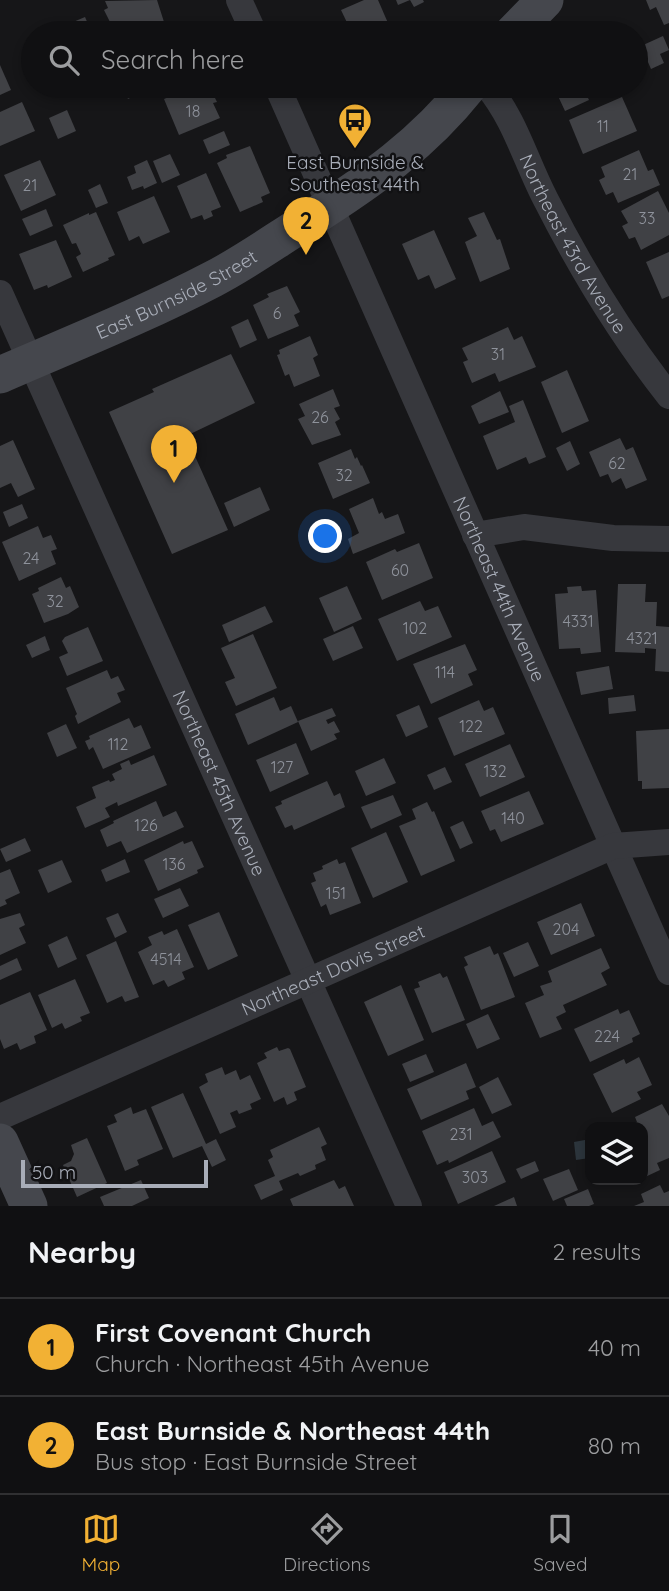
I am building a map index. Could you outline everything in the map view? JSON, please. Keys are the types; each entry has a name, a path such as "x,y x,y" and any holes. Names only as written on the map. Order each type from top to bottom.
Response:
{"main road":[{"path":"525,21 545,0"},
{"name":"East Burnside Street","path":"16,368 212,279 366,184 417,142 460,98"},
{"path":"0,1142 29,1206"}],"street":[{"path":"239,0 249,21"},
{"name":"Northeast 44th Avenue","path":"282,98 669,972"},
{"name":"Northeast 43rd Avenue","path":"498,98 503,104 540,189 587,277 669,396"},
{"name":"Northeast 45th Avenue","path":"0,293 16,368 309,980 409,1206"},
{"path":"475,535 524,527 613,538 669,539"},
{"name":"Northeast Davis Street","path":"0,1117 613,846 669,842"}],"shaded area":[{"path":"585,1140 585,1159 576,1160 574,1142"}],"building":[{"path":"157,0 164,21 110,21 104,10 108,8 105,1"},
{"path":"364,0 378,0 387,21 346,21 341,10"},
{"path":"396,0 410,0 398,5"},
{"path":"410,0 423,0 424,2 414,7"},
{"path":"646,0 669,0 669,23 664,25 656,7 650,10"},
{"path":"663,36 669,50 660,54 664,63 651,69 648,62 648,43"},
{"path":"0,65 11,90 0,95"},
{"path":"215,98 217,102 213,103 220,118 179,135 164,99"},
{"path":"559,98 588,98 589,100 565,111"},
{"path":"622,98 637,131 583,154 569,120"},
{"path":"22,102 35,131 0,146 0,112"},
{"path":"67,110 76,131 58,139 49,118"},
{"path":"224,131 230,145 209,154 203,140"},
{"path":"250,146 270,193 261,197 263,202 240,212 217,163 227,158 226,155"},
{"path":"639,150 648,171 653,169 660,185 618,203 613,192 606,195 599,180 605,177 601,167"},
{"path":"170,154 180,175 162,183 153,161"},
{"path":"40,160 56,195 21,211 4,175"},
{"path":"147,160 157,183 144,189 143,186 132,190 127,177 136,173 134,166"},
{"path":"206,173 221,207 211,211 213,216 204,220 202,215 191,219 177,186"},
{"path":"100,184 108,203 96,208 88,190"},
{"path":"658,191 669,213 669,235 641,250 635,237 629,239 622,226 628,223 621,211"},
{"path":"154,196 170,232 143,244 139,236 129,241 117,212"},
{"path":"46,209 53,226 30,236 22,219"},
{"path":"96,212 115,255 83,272 76,257 81,254 76,243 72,244 63,225"},
{"path":"484,212 497,240 500,239 510,269 480,282 465,242 477,236 468,218"},
{"path":"434,230 456,279 435,289 429,275 418,280 402,244"},
{"path":"56,240 72,277 48,288 47,285 34,290 19,254"},
{"path":"669,252 669,296 662,299 646,262"},
{"path":"287,286 300,312 294,315 299,326 268,339 253,305 269,297 267,294"},
{"path":"248,319 257,340 240,348 231,327"},
{"path":"508,327 514,340 522,336 536,367 499,382 495,373 472,383 463,362 468,360 462,348"},
{"path":"310,336 318,355 313,358 320,376 294,387 289,374 285,376 277,355 280,354 279,350"},
{"path":"231,354 255,403 186,436 228,530 172,554 109,412 154,392 152,389"},
{"path":"567,370 589,421 562,433 541,382"},
{"path":"333,389 340,406 334,408 340,419 335,422 341,435 312,445 298,419 305,416 299,404"},
{"path":"500,391 509,412 479,424 471,406"},
{"path":"523,400 546,457 529,464 526,457 497,470 483,436 515,422 509,406"},
{"path":"620,438 626,450 633,447 647,480 626,489 621,478 612,483 608,474 600,477 589,452"},
{"path":"13,440 35,489 18,497 11,483 0,488 0,446"},
{"path":"570,441 580,464 567,471 556,448"},
{"path":"351,449 370,483 333,499 318,463"},
{"path":"260,487 270,510 234,527 224,503"},
{"path":"373,498 379,514 382,512 385,519 398,514 405,533 353,554 348,539 359,533 349,509"},
{"path":"22,504 28,518 9,527 3,512"},
{"path":"38,526 43,538 51,535 57,549 51,551 56,564 19,581 2,542"},
{"path":"419,543 433,578 382,600 366,562 395,549 397,552"},
{"path":"61,577 66,588 70,586 79,607 44,623 32,594 39,591 38,588"},
{"path":"618,584 646,584 645,602 657,602 656,626 669,627 669,672 655,671 656,649 645,648 645,653 615,652"},
{"path":"347,586 362,619 334,632 319,598"},
{"path":"581,586 582,591 596,590 601,652 581,654 580,648 559,649 555,594 568,593 567,587"},
{"path":"420,601 425,611 438,606 452,637 397,661 378,619"},
{"path":"265,606 273,622 229,642 222,625"},
{"path":"353,626 363,648 333,661 323,639"},
{"path":"88,627 103,661 67,676 59,657 68,653 62,641"},
{"path":"253,634 277,688 236,706 225,682 235,678 221,648"},
{"path":"45,636 50,650 32,658 26,645"},
{"path":"465,644 477,670 468,674 473,685 431,704 413,664"},
{"path":"609,666 613,689 581,695 576,672"},
{"path":"107,670 111,679 118,676 125,690 117,693 121,702 78,724 75,716 77,714 66,688"},
{"path":"634,695 636,711 609,714 608,698"},
{"path":"274,697 280,711 291,706 298,722 248,745 235,714"},
{"path":"479,700 484,711 493,707 505,734 454,756 438,718"},
{"path":"419,705 428,727 406,737 396,715"},
{"path":"332,708 336,716 326,720 328,724 334,721 340,732 334,734 337,739 311,751 298,721"},
{"path":"129,718 134,728 141,725 151,748 103,769 93,747 89,750 85,741 90,739 89,736"},
{"path":"66,724 77,748 57,757 47,733"},
{"path":"669,729 669,788 642,789 642,781 638,781 636,731"},
{"path":"296,743 309,774 270,792 256,760"},
{"path":"510,744 525,777 480,797 465,764"},
{"path":"154,755 167,785 118,806 117,802 105,808 110,817 85,828 76,807 96,798 92,787 115,780 112,774 122,769 120,764 129,760 131,765"},
{"path":"384,758 396,783 366,796 355,771"},
{"path":"445,767 452,782 434,790 427,775"},
{"path":"327,781 334,796 340,793 345,807 294,830 292,825 285,828 275,807 282,804 281,801"},
{"path":"529,791 544,824 501,842 495,829 490,831 481,811"},
{"path":"393,795 402,815 371,829 361,807"},
{"path":"156,801 163,817 176,811 184,827 127,853 121,841 107,847 100,830"},
{"path":"427,802 432,812 434,811 455,861 421,876 399,826 416,819 412,809"},
{"path":"463,821 473,843 460,849 450,827"},
{"path":"386,832 408,882 373,898 351,848"},
{"path":"25,838 31,851 6,862 0,849"},
{"path":"183,841 184,844 192,841 204,867 197,870 198,873 158,891 144,860"},
{"path":"125,859 130,872 106,882 101,870"},
{"path":"337,859 339,864 345,862 361,903 330,915 326,904 321,907 311,883 316,881 313,873"},
{"path":"62,860 72,882 48,893 38,870"},
{"path":"10,869 20,893 5,900 7,904 0,907 0,873"},
{"path":"180,888 189,906 163,918 154,899"},
{"path":"581,903 595,936 551,955 537,922"},
{"path":"219,912 238,956 208,970 188,925"},
{"path":"20,913 25,925 19,928 26,943 0,955 0,919"},
{"path":"118,913 127,932 115,938 106,918"},
{"path":"177,929 194,967 182,972 185,979 168,987 164,980 153,985 138,952 152,945 148,937 162,931 164,935"},
{"path":"67,936 77,959 58,968 48,945"},
{"path":"116,941 139,997 125,1002 122,996 107,1003 86,955"},
{"path":"528,942 539,966 514,977 503,953"},
{"path":"490,946 494,955 498,953 515,997 481,1010 464,967 468,965 464,957"},
{"path":"601,948 610,968 601,973 607,985 563,1005 566,1012 556,1017 562,1029 540,1038 525,1003 544,995 540,986 552,982 548,971"},
{"path":"17,958 22,970 0,980 0,966"},
{"path":"440,973 443,978 447,976 465,1020 432,1033 414,989 420,987 418,982"},
{"path":"75,979 90,1013 80,1017 82,1021 65,1029 62,1023 52,1028 38,995"},
{"path":"401,985 424,1040 388,1056 364,1002"},
{"path":"30,992 47,1030 34,1036 36,1043 20,1050 17,1043 4,1049 0,1039 0,1005"},
{"path":"618,1009 620,1014 629,1010 640,1034 632,1038 633,1042 590,1062 574,1029"},
{"path":"488,1014 500,1039 477,1049 466,1024"},
{"path":"277,1047 279,1051 290,1049 306,1087 294,1092 297,1100 287,1105 284,1097 274,1102 257,1063 267,1058 264,1053"},
{"path":"426,1054 434,1072 410,1082 402,1064"},
{"path":"639,1057 652,1085 637,1092 641,1099 612,1113 593,1074 624,1059 626,1064"},
{"path":"466,1063 476,1087 466,1091 469,1099 421,1120 407,1089"},
{"path":"222,1067 225,1075 236,1070 240,1080 250,1075 261,1099 250,1104 252,1109 239,1114 237,1110 230,1113 236,1127 220,1134 199,1087 208,1082 205,1074"},
{"path":"498,1077 512,1105 492,1114 479,1087"},
{"path":"183,1093 206,1144 216,1139 226,1160 212,1167 202,1146 173,1158 151,1107"},
{"path":"662,1104 669,1116 669,1158 657,1163 660,1170 648,1176 648,1122 637,1122 635,1117"},
{"path":"131,1107 133,1114 146,1109 163,1149 137,1160 139,1165 125,1171 107,1126 117,1122 114,1115"},
{"path":"474,1108 482,1126 493,1121 501,1137 449,1163 448,1160 437,1165 422,1131"},
{"path":"319,1127 327,1144 321,1147 326,1160 315,1165 316,1169 279,1181 283,1190 261,1200 254,1185 275,1176 268,1160 273,1157 270,1150"},
{"path":"87,1138 107,1183 77,1197 63,1165 71,1161 74,1154 71,1145"},
{"path":"492,1151 506,1182 458,1204 444,1172"},
{"path":"535,1161 539,1171 521,1179 516,1169"},
{"path":"569,1169 578,1190 553,1201 543,1179"},
{"path":"141,1180 149,1198 132,1206 104,1206 100,1197"},
{"path":"334,1180 339,1189 345,1186 354,1206 293,1206 290,1199"},
{"path":"660,1185 664,1193 669,1191 669,1206 634,1206 644,1202 641,1194"},
{"path":"588,1189 594,1204 567,1206 564,1199"},
{"path":"514,1197 517,1206 494,1206"}],"place":[{"name":"East Burnside & Southeast 44th","path":"355,150"},
{"name":"East Burnside & Northeast 44th","path":"306,255"},
{"name":"First Covenant Church","path":"174,483"}]}
